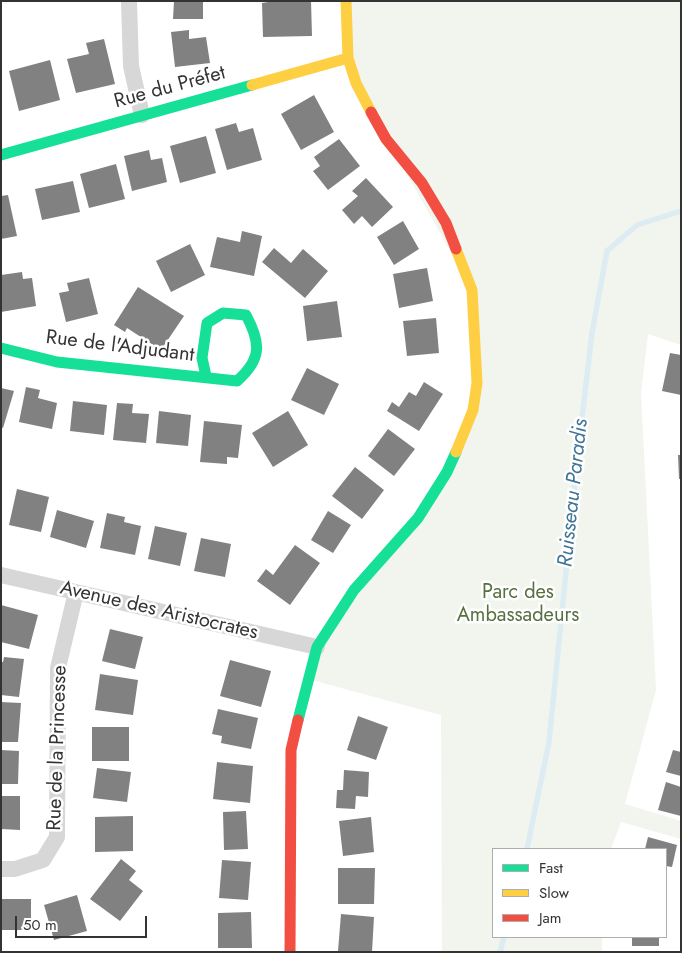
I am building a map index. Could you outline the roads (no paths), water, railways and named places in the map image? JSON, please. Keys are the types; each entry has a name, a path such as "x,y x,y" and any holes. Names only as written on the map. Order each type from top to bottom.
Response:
{"street":[{"path":"129,1 131,66 142,115"},
{"path":"290,952 291,750 303,696 317,647 354,590 418,518 446,472 473,410 477,383 472,290 446,223 422,183 386,139 356,83 348,58 346,1"},
{"name":"Rue du Préfet","path":"1,154 348,58"},
{"name":"Rue de l'Adjudant","path":"1,348 57,362 206,376 237,381 251,370 256,354 257,334 246,315 223,313 207,323 202,358 206,376"},
{"name":"Avenue des Aristocrates","path":"1,575 317,647"},
{"name":"Rue de la Princesse","path":"1,869 15,869 43,860 57,837 58,668 76,592"}],"waterway":[{"name":"Ruisseau Paradis","path":"527,848 549,742 577,461 592,333 607,251 637,225 681,211"},
{"name":"Ruisseau Paradis","path":"500,952 504,938"}],"park label":[{"name":"Parc des Ambassadeurs","path":"518,604"}]}
